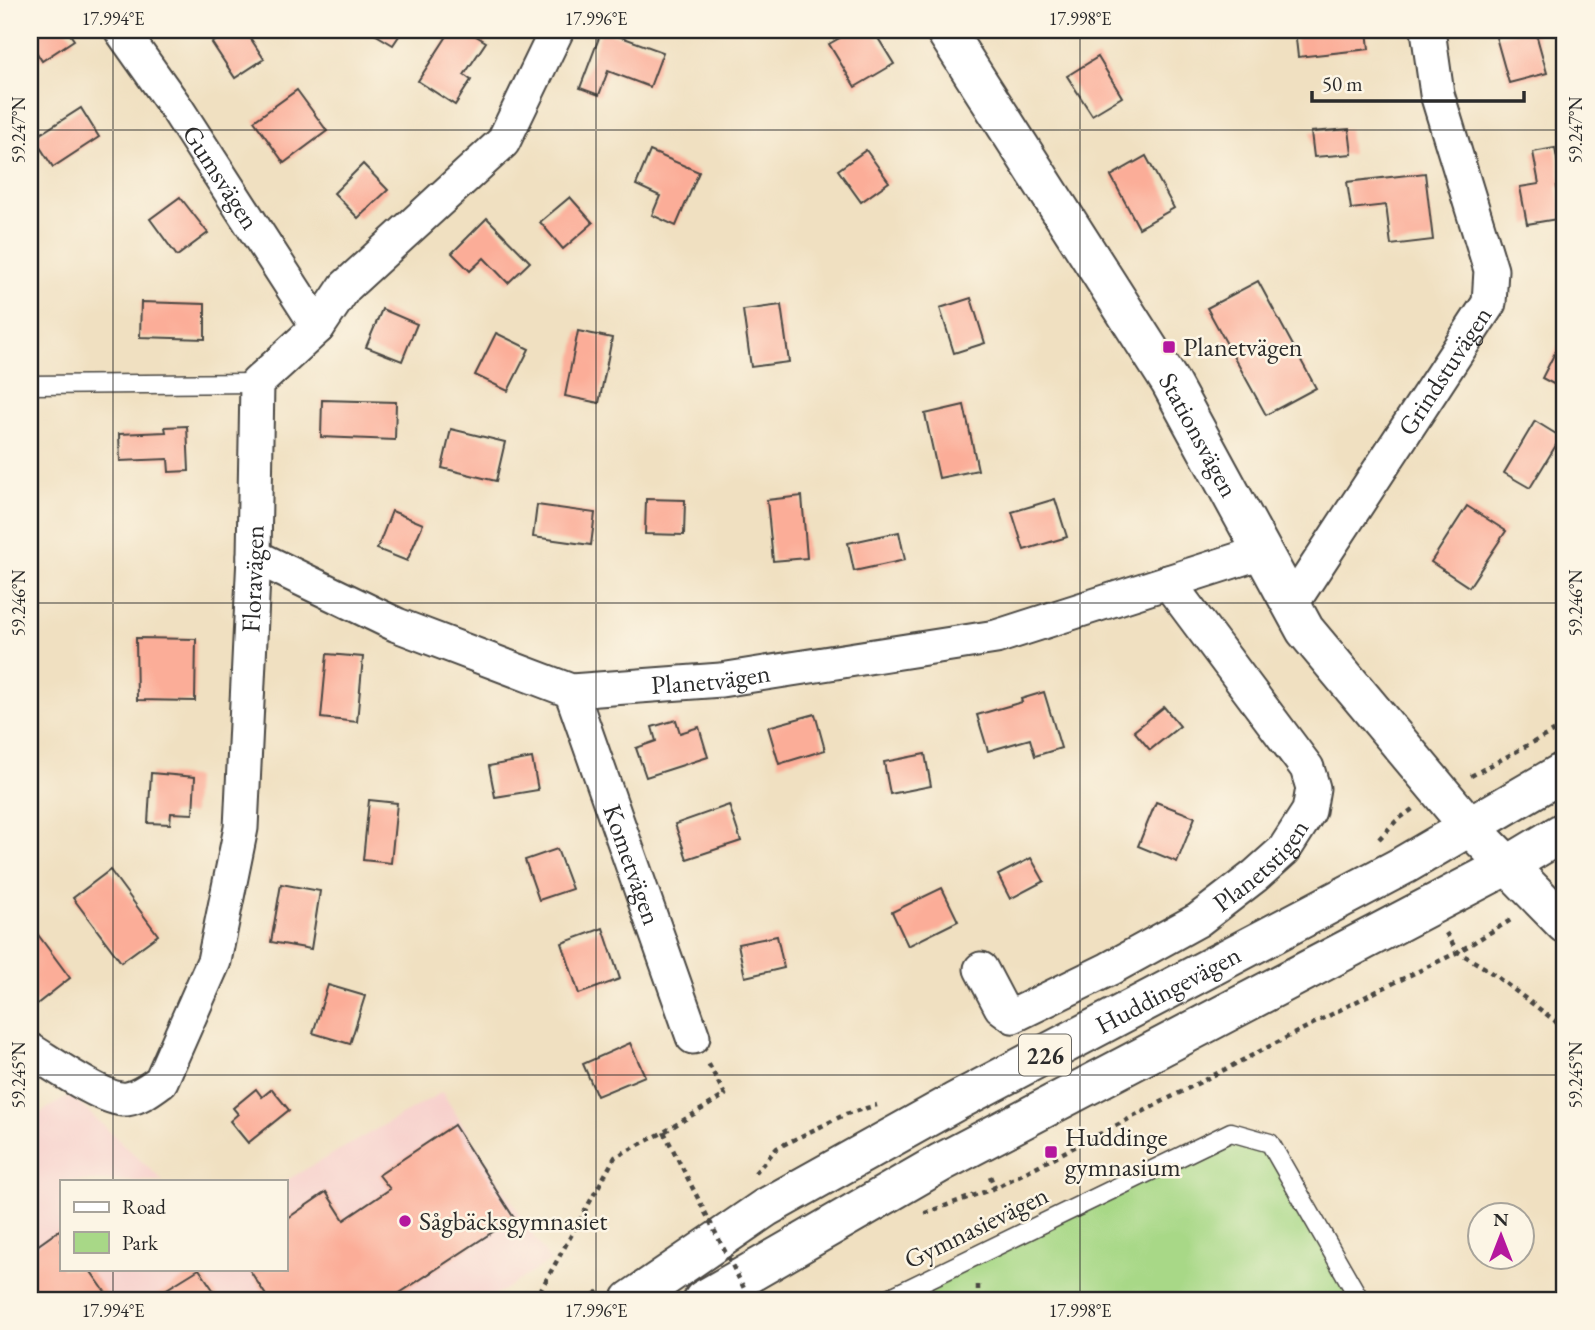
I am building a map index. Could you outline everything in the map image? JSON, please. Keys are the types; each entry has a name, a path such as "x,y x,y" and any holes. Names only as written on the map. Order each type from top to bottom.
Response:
{"main road":[{"name":"Stationsvägen","path":"945,30 1170,382 1305,630 1468,825 1565,924"},
{"name":"Huddingevägen","path":"615,1296 777,1201 955,1102 1404,865 1468,825 1565,771"},
{"name":"Huddingevägen","path":"703,1300 942,1162 1508,865 1565,831"}],"street":[{"name":"Gumsvägen","path":"121,30 177,109 318,327"},
{"path":"257,383 318,327 345,287 503,142 557,30"},
{"name":"Grindstuvägen","path":"1291,605 1489,303 1491,270 1437,94 1428,30"},
{"name":"Floravägen","path":"30,1050 108,1096 127,1099 146,1092 161,1081 214,961 241,828 254,556 257,383"},
{"name":"Planetvägen","path":"254,556 397,625 571,691 720,680 996,637 1262,552"},
{"name":"Planetstigen","path":"981,969 1001,1007 1013,1016 1109,969 1198,920 1284,850 1309,811 1313,788 1307,768 1168,582"},
{"name":"Kometvägen","path":"571,691 693,1037"}],"lane":[{"path":"30,385 257,383"},
{"name":"Gymnasievägen","path":"885,1300 1231,1132 1270,1143 1360,1300"}],"path":[{"path":"1467,778 1565,725"},
{"path":"919,1215 995,1188 1367,996 1458,952 1510,920"},
{"path":"1458,952 1485,968 1565,1031"},
{"path":"536,1300 615,1157 664,1132 725,1095 693,1037"},
{"path":"664,1132 750,1300"},
{"path":"990,1176 995,1188"},
{"path":"741,1300 752,1294"},
{"path":"586,1300 615,1296"}],"shaded area":[{"name":"Sågbäcksgymnasiet","path":"442,1092 550,1261 488,1300 30,1300 30,1119 70,1095 162,1180 60,1180 60,1270 287,1270 287,1180"}],"green space":[{"path":"1231,1132 1270,1143 1360,1300 885,1300"}],"building":[{"path":"30,30 67,30 74,40 42,61 30,42"},
{"path":"233,30 245,30 264,59 235,78 212,43"},
{"path":"368,30 403,30 393,45"},
{"path":"451,30 466,30 486,42 464,75 471,80 455,105 418,81"},
{"path":"602,30 663,52 650,87 608,71 599,95 580,88"},
{"path":"854,30 873,30 894,64 855,87 829,44"},
{"path":"1295,30 1367,30 1369,49 1298,57"},
{"path":"1523,30 1535,30 1547,73 1509,83 1496,37"},
{"path":"1098,57 1122,97 1092,115 1067,76"},
{"path":"297,90 327,131 284,163 254,121"},
{"path":"81,108 99,137 53,167 34,138"},
{"path":"1349,129 1352,154 1314,157 1311,132"},
{"path":"1555,148 1562,185 1557,186 1563,218 1527,224 1520,187 1539,184 1533,152"},
{"path":"866,150 889,182 861,202 838,170"},
{"path":"650,151 699,172 676,226 652,215 660,196 636,185"},
{"path":"1146,156 1174,208 1139,228 1111,176"},
{"path":"363,164 388,190 358,218 334,193"},
{"path":"1425,173 1433,240 1391,245 1386,205 1351,209 1347,182"},
{"path":"180,197 208,233 177,256 150,219"},
{"path":"570,197 593,223 563,249 540,222"},
{"path":"487,218 530,262 508,283 484,258 470,271 452,253"},
{"path":"1258,281 1316,388 1266,415 1207,308"},
{"path":"971,298 985,343 954,353 940,308"},
{"path":"141,302 205,304 205,339 140,337"},
{"path":"781,305 789,362 751,367 743,310"},
{"path":"382,309 417,324 402,361 366,347"},
{"path":"578,331 612,338 599,403 565,396"},
{"path":"496,333 529,349 508,391 475,375"},
{"path":"1560,343 1565,346 1565,390 1542,378"},
{"path":"322,400 396,402 395,440 321,437"},
{"path":"964,405 978,470 939,478 925,414"},
{"path":"1535,421 1561,437 1530,488 1504,473"},
{"path":"187,426 189,471 169,472 168,459 120,461 119,434 166,432 165,427"},
{"path":"451,429 505,442 496,481 442,468"},
{"path":"802,496 807,558 773,561 767,500"},
{"path":"646,499 685,500 684,535 645,534"},
{"path":"1055,499 1067,537 1024,550 1012,512"},
{"path":"537,505 595,513 591,545 533,537"},
{"path":"1467,506 1506,531 1469,587 1431,562"},
{"path":"392,511 423,524 407,561 377,549"},
{"path":"899,532 905,560 854,571 848,543"},
{"path":"136,638 196,639 195,701 137,700"},
{"path":"327,654 363,657 357,722 321,718"},
{"path":"1044,692 1061,748 1035,756 1030,739 988,751 977,715 1022,702 1021,699"},
{"path":"1164,707 1180,726 1150,750 1134,731"},
{"path":"815,714 825,750 779,764 768,727"},
{"path":"676,720 680,733 699,727 708,757 646,777 636,748 656,741 652,727"},
{"path":"925,754 931,786 890,794 884,762"},
{"path":"532,758 538,790 495,797 489,766"},
{"path":"151,773 195,777 193,814 171,813 170,824 148,823"},
{"path":"369,800 397,803 391,863 363,860"},
{"path":"1156,802 1195,817 1177,862 1138,846"},
{"path":"729,805 741,841 687,859 675,824"},
{"path":"557,849 572,889 539,900 525,860"},
{"path":"1031,858 1044,881 1010,899 998,875"},
{"path":"110,870 158,935 121,962 73,898"},
{"path":"281,884 320,891 311,949 271,942"},
{"path":"942,888 958,921 908,946 892,912"},
{"path":"603,928 620,979 579,994 562,943"},
{"path":"36,932 70,978 37,1004 30,995 30,936"},
{"path":"777,936 784,968 745,977 738,944"},
{"path":"328,985 365,996 350,1044 313,1033"},
{"path":"630,1043 645,1076 597,1096 583,1064"},
{"path":"256,1089 262,1097 272,1089 289,1110 248,1143 230,1121 238,1114 233,1108"},
{"path":"454,1125 514,1218 389,1300 269,1300 250,1270 287,1270 287,1219 326,1192 344,1220 390,1189 379,1175"},
{"path":"60,1230 60,1270 90,1270 111,1300 30,1300 30,1251"},
{"path":"200,1270 220,1300 149,1300"}],"place":[{"name":"Planetvägen","path":"1169,347"},
{"name":"Huddinge gymnasium","path":"1051,1152"},
{"name":"Sågbäcksgymnasiet","path":"405,1221"}]}
